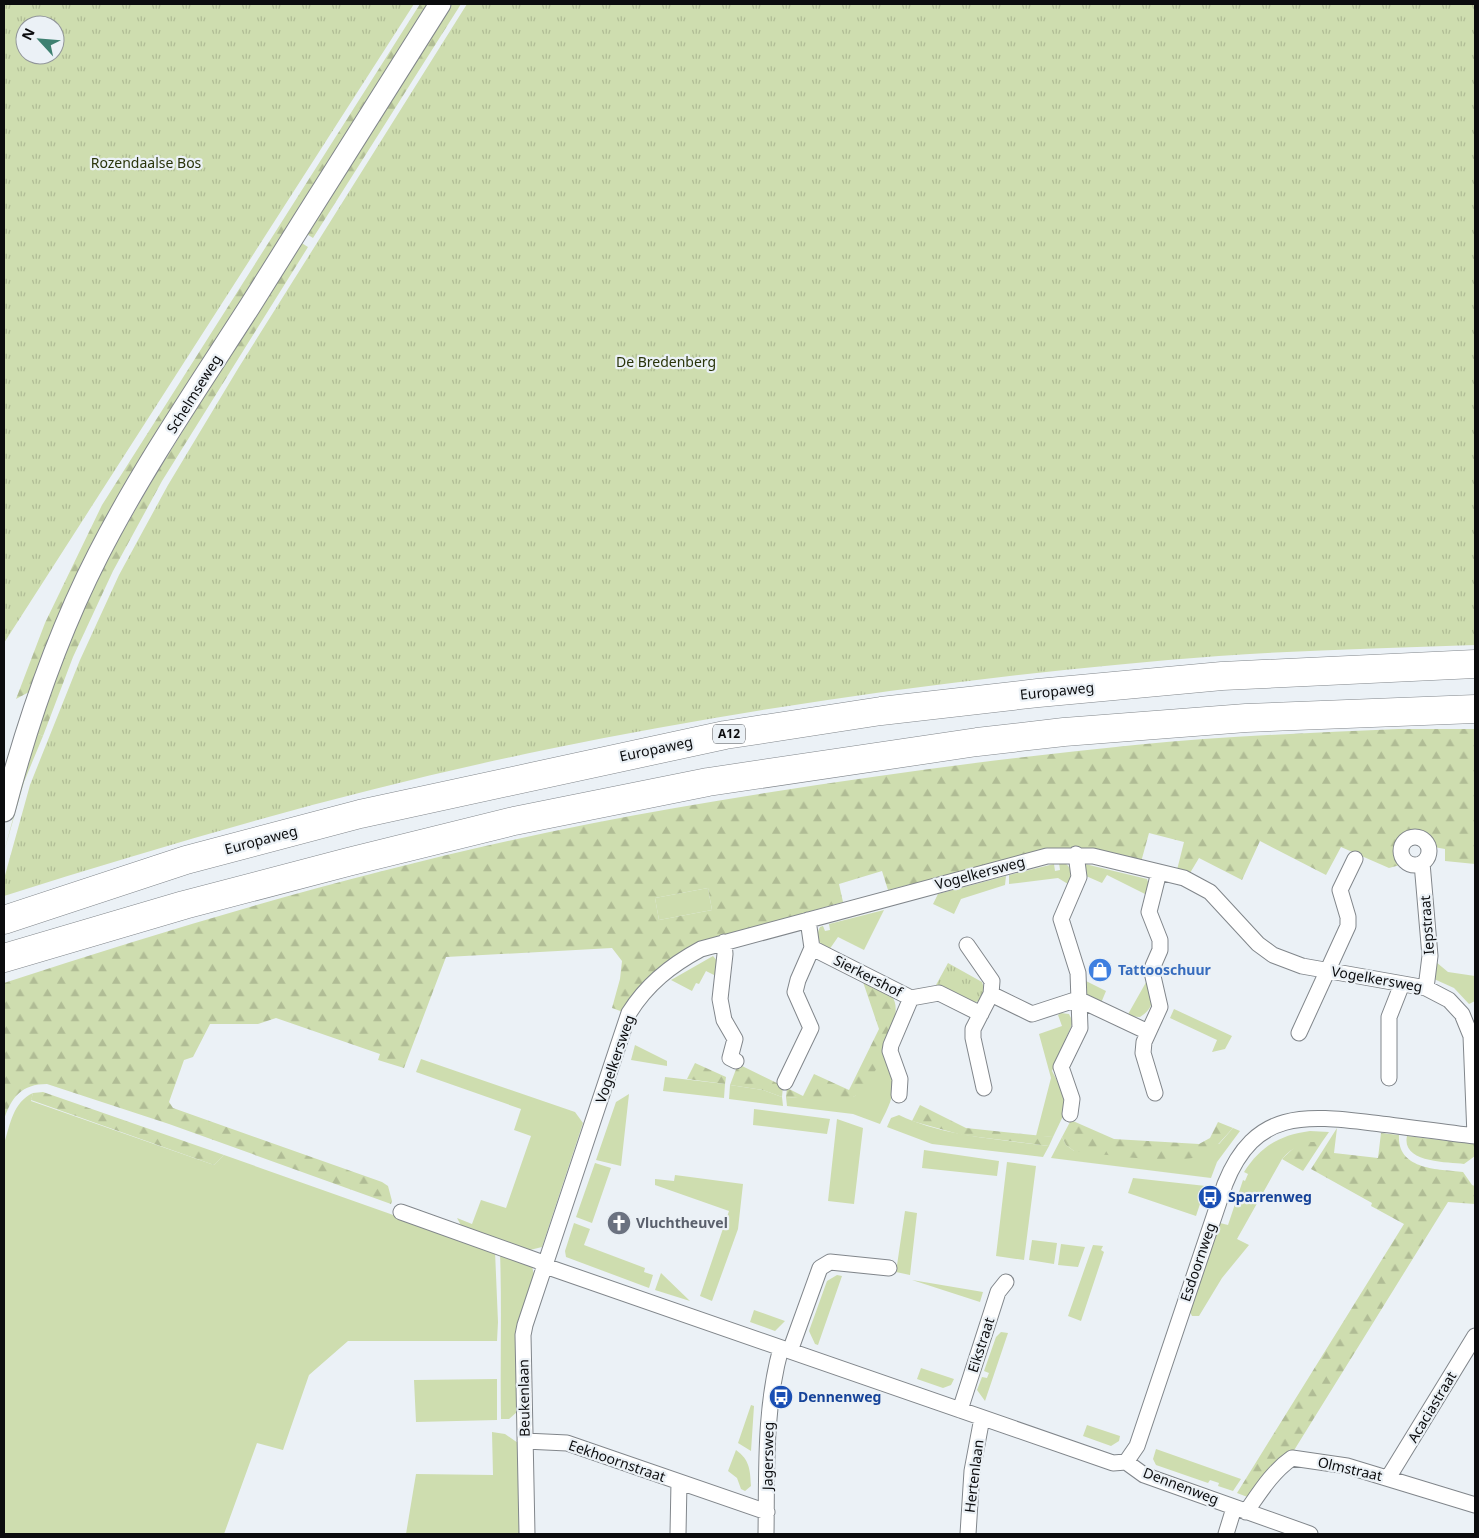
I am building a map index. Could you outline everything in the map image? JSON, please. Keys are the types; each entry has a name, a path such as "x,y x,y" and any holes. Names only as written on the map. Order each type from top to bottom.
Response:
{"highway":[{"name":"Europaweg","path":"4,920 186,860 360,814 725,735 881,712 1038,693 1222,676 1475,664"},
{"path":"4,958 184,906 348,862 514,821 708,782 977,742 1064,732 1246,718 1475,709"}],"main road":[{"name":"Schelmseweg","path":"4,812 29,722 45,677 68,620 98,555 178,420 440,4"}],"street":[{"name":"Vogelkersweg","path":"545,1266 629,1012 641,994 662,974 685,958 724,942 1047,856 1076,854 1184,878 1210,892 1258,944 1273,955 1302,966 1426,988 1449,1000 1462,1014 1471,1036 1475,1136"},
{"path":"1070,1114 1072,1099 1060,1067 1080,1028 1078,973 1061,919 1079,877 1076,854"},
{"path":"1299,1033 1348,926 1348,917 1340,890 1355,859"},
{"name":"Iepstraat","path":"1422,863 1430,956 1426,988"},
{"path":"1155,1092 1143,1053 1148,1032 1160,1007 1152,972 1160,950 1160,940 1149,912 1159,872"},
{"path":"785,1082 811,1028 795,992 798,980 812,948 808,920"},
{"path":"724,942 725,954 720,999 724,1020 735,1040 730,1058 736,1061"},
{"path":"967,945 992,980 991,994 973,1029 972,1038 984,1088"},
{"name":"Sierkershof","path":"812,948 911,998 890,1045 890,1051 900,1079 899,1095"},
{"path":"1389,1078 1389,1017 1402,984"},
{"path":"911,998 939,993 981,1014"},
{"path":"991,994 1032,1014 1078,999 1148,1032"},
{"name":"Esdoornweg","path":"1126,1462 1137,1446 1225,1184 1242,1151 1250,1141 1272,1127 1288,1121 1325,1117 1475,1136"},
{"name":"Dennenweg","path":"401,1212 538,1261 545,1266 1112,1463 1126,1462 1144,1474 1310,1534"},
{"name":"Jagersweg","path":"766,1534 768,1426 773,1375 786,1350 820,1268 830,1262 889,1268"},
{"name":"Beukenlaan","path":"527,1534 523,1334 545,1266"},
{"name":"Eikstraat","path":"960,1410 998,1292 1006,1282"},
{"name":"Acaciastraat","path":"1388,1478 1475,1336"},
{"name":"Hertenlaan","path":"968,1534 972,1471 982,1418"},
{"name":"Eekhoornstraat","path":"525,1442 568,1443 767,1512"},
{"name":"Olmstraat","path":"1240,1510 1282,1465 1292,1458 1347,1466 1475,1505"},
{"name":"Eekhoornstraat","path":"678,1534 679,1482"},
{"path":"1226,1534 1240,1510"}],"green space":[{"name":"Rozendaalse Bos","path":"4,4 414,4 4,643"},
{"path":"420,4 430,4 246,296 29,692 16,699 45,623 102,505"},
{"path":"451,4 461,4 313,238 305,233"},
{"name":"De Bredenberg","path":"467,4 1475,4 1475,645 1283,652 1050,671 882,692 715,718 549,749 342,797 206,834 4,896 4,879 30,785 80,660 119,575 168,485 239,367"},
{"path":"300,242 308,247 162,481 113,571 73,657 43,736 36,733 70,638 107,559 155,476"},
{"path":"1399,729 1475,729 1475,864 1445,861 1445,849 1434,847 1430,839 1423,834 1416,833 1408,834 1398,844 1397,853 1400,865 1389,868 1341,847 1326,875 1260,841 1242,880 1199,858 1190,873 1177,870 1184,842 1149,833 1141,862 1094,850 1056,848 888,890 882,871 839,884 843,902 699,943 623,1012 612,1008 620,979 622,961 612,948 446,957 404,1068 378,1060 380,1054 276,1018 258,1024 210,1024 193,1057 184,1060 169,1102 173,1108 382,1182 388,1186 391,1204 169,1124 47,1084 31,1086 19,1093 10,1105 4,1120 4,983 252,906 336,883 505,842 675,808 789,789 904,772 1135,745 1234,737","holes":["708,888 712,910 659,920 655,898"]},
{"path":"36,733 43,736 24,782 4,852"},
{"path":"1059,863 1065,863 1071,870 1068,884 1058,878 1009,884 1009,875 1054,864 1055,871 1060,870"},
{"path":"1085,864 1147,879 1149,885 1147,895 1107,875 1102,883 1086,876"},
{"path":"1006,876 1005,885 961,899 954,914 933,904 938,894"},
{"path":"708,888 712,910 659,920 655,898"},
{"path":"884,910 864,950 838,937 829,950 819,940 820,927 823,926 825,931 830,930 829,924"},
{"path":"713,956 719,963 716,976 706,971 699,984 696,983 692,991 671,980"},
{"path":"1436,962 1448,972 1475,976 1475,1001 1469,1004 1454,988 1434,979"},
{"path":"948,963 982,982 985,991 980,1001 971,1003 936,985"},
{"path":"1149,977 1152,1000 1149,1009 1140,1017 1127,1016"},
{"path":"862,979 889,994 895,1005 892,1033 879,1065 870,1079 862,1090 848,1099 831,1101 786,1097 787,1088 803,1096 814,1074 849,1090 879,1029"},
{"path":"1086,981 1106,991 1101,1003 1087,996 1082,988"},
{"path":"1174,1009 1232,1036 1225,1049 1212,1052 1217,1040 1170,1018"},
{"path":"1061,1013 1069,1014 1073,1022 1052,1071 1066,1098 1065,1112 1053,1137 1036,1136 1051,1078 1039,1034 1062,1026 1058,1015"},
{"path":"635,1045 667,1061 667,1066 631,1060"},
{"path":"884,1050 893,1080 893,1088 890,1103 880,1124 853,1114 787,1106 786,1097 836,1100 855,1096"},
{"path":"421,1059 575,1112 583,1123 542,1247 526,1251 463,1229 457,1218 472,1224 481,1200 506,1208 531,1136 514,1130 521,1109 416,1072"},
{"path":"695,1063 726,1077 725,1084 687,1079"},
{"path":"738,1064 783,1086 782,1097 763,1090 730,1085"},
{"path":"665,1077 725,1084 724,1098 663,1091"},
{"path":"730,1085 763,1090 782,1097 783,1106 729,1099"},
{"path":"43,1092 224,1155 214,1165 31,1100 33,1093"},
{"path":"33,1093 31,1101 214,1165 224,1155 495,1251 497,1341 348,1341 309,1375 283,1450 257,1443 224,1534 4,1534 4,1144 13,1115 21,1102"},
{"path":"629,1094 621,1166 596,1160 616,1102"},
{"path":"920,1105 966,1128 1053,1137 1049,1146 962,1135 912,1121"},
{"path":"754,1109 830,1119 827,1134 753,1125"},
{"path":"899,1115 953,1133 1049,1146 1043,1157 932,1144 887,1127 891,1118"},
{"path":"837,1119 863,1128 854,1204 828,1201"},
{"path":"1073,1121 1114,1139 1199,1144 1210,1138 1218,1122 1233,1128 1216,1146 1205,1154 1193,1158 1160,1160 1074,1151 1066,1145 1062,1137 1070,1122"},
{"path":"1233,1128 1240,1131 1217,1162 1211,1178 1051,1158 1062,1137 1066,1145 1074,1151 1219,1144"},
{"path":"1337,1128 1334,1153 1378,1158 1381,1133 1399,1135 1400,1147 1412,1161 1421,1166 1463,1172 1472,1185 1475,1186 1475,1204 1448,1202 1293,1452 1273,1464 1250,1498 1237,1493 1404,1224 1371,1206 1372,1203 1311,1169"},
{"path":"1310,1131 1329,1132 1322,1142 1300,1146 1290,1151 1282,1159 1237,1239 1249,1245 1222,1278 1199,1316 1192,1316 1190,1312 1220,1223 1228,1225 1243,1180 1245,1181 1248,1174 1244,1172 1257,1155 1272,1143 1289,1135"},
{"path":"1407,1136 1475,1144 1475,1156 1464,1164 1427,1159 1411,1151 1407,1145"},
{"path":"1322,1142 1303,1171 1282,1159 1299,1143"},
{"path":"924,1150 999,1161 997,1176 922,1168"},
{"path":"1007,1162 1036,1166 1024,1260 996,1256"},
{"path":"595,1163 611,1168 592,1223 576,1217"},
{"path":"675,1175 743,1184 738,1229 712,1301 700,1296 729,1211 655,1185 655,1179 674,1181"},
{"path":"1133,1178 1206,1186 1196,1216 1128,1193"},
{"path":"905,1211 917,1213 910,1275 896,1272"},
{"path":"574,1223 590,1229 584,1245 645,1268 644,1272 653,1275 649,1288 566,1257 565,1251"},
{"path":"1032,1240 1057,1243 1054,1264 1029,1260"},
{"path":"1061,1244 1085,1247 1078,1267 1058,1265"},
{"path":"1093,1245 1103,1246 1101,1250 1104,1252 1081,1321 1068,1316"},
{"path":"500,1252 532,1266 534,1275 515,1332 517,1412 509,1419 501,1419"},
{"path":"661,1273 690,1301 655,1290"},
{"path":"837,1275 842,1276 818,1345 815,1344 809,1331 827,1281"},
{"path":"912,1280 983,1292 980,1302"},
{"path":"754,1310 785,1321 775,1331 750,1322"},
{"path":"1001,1332 1008,1333 985,1401 977,1390 982,1377 987,1378 989,1373 984,1371 996,1337"},
{"path":"921,1368 954,1379 951,1385 943,1388 917,1379"},
{"path":"497,1379 497,1420 416,1422 414,1380"},
{"path":"751,1405 754,1406 751,1451 738,1443"},
{"path":"1087,1425 1120,1436 1119,1441 1111,1446 1083,1436"},
{"path":"492,1432 505,1434 518,1443 519,1534 406,1534 416,1474 493,1475"},
{"path":"1156,1449 1241,1479 1233,1491 1218,1486 1219,1483 1210,1480 1208,1483 1156,1465 1153,1459"},
{"path":"736,1450 747,1462 750,1470 751,1486 745,1491 741,1489 737,1478 728,1471"}],"place":[{"name":"Tattooschuur","path":"1100,970"},
{"name":"Sparrenweg","path":"1210,1197"},
{"name":"Vluchtheuvel","path":"619,1223"},
{"name":"Dennenweg","path":"781,1397"}]}
